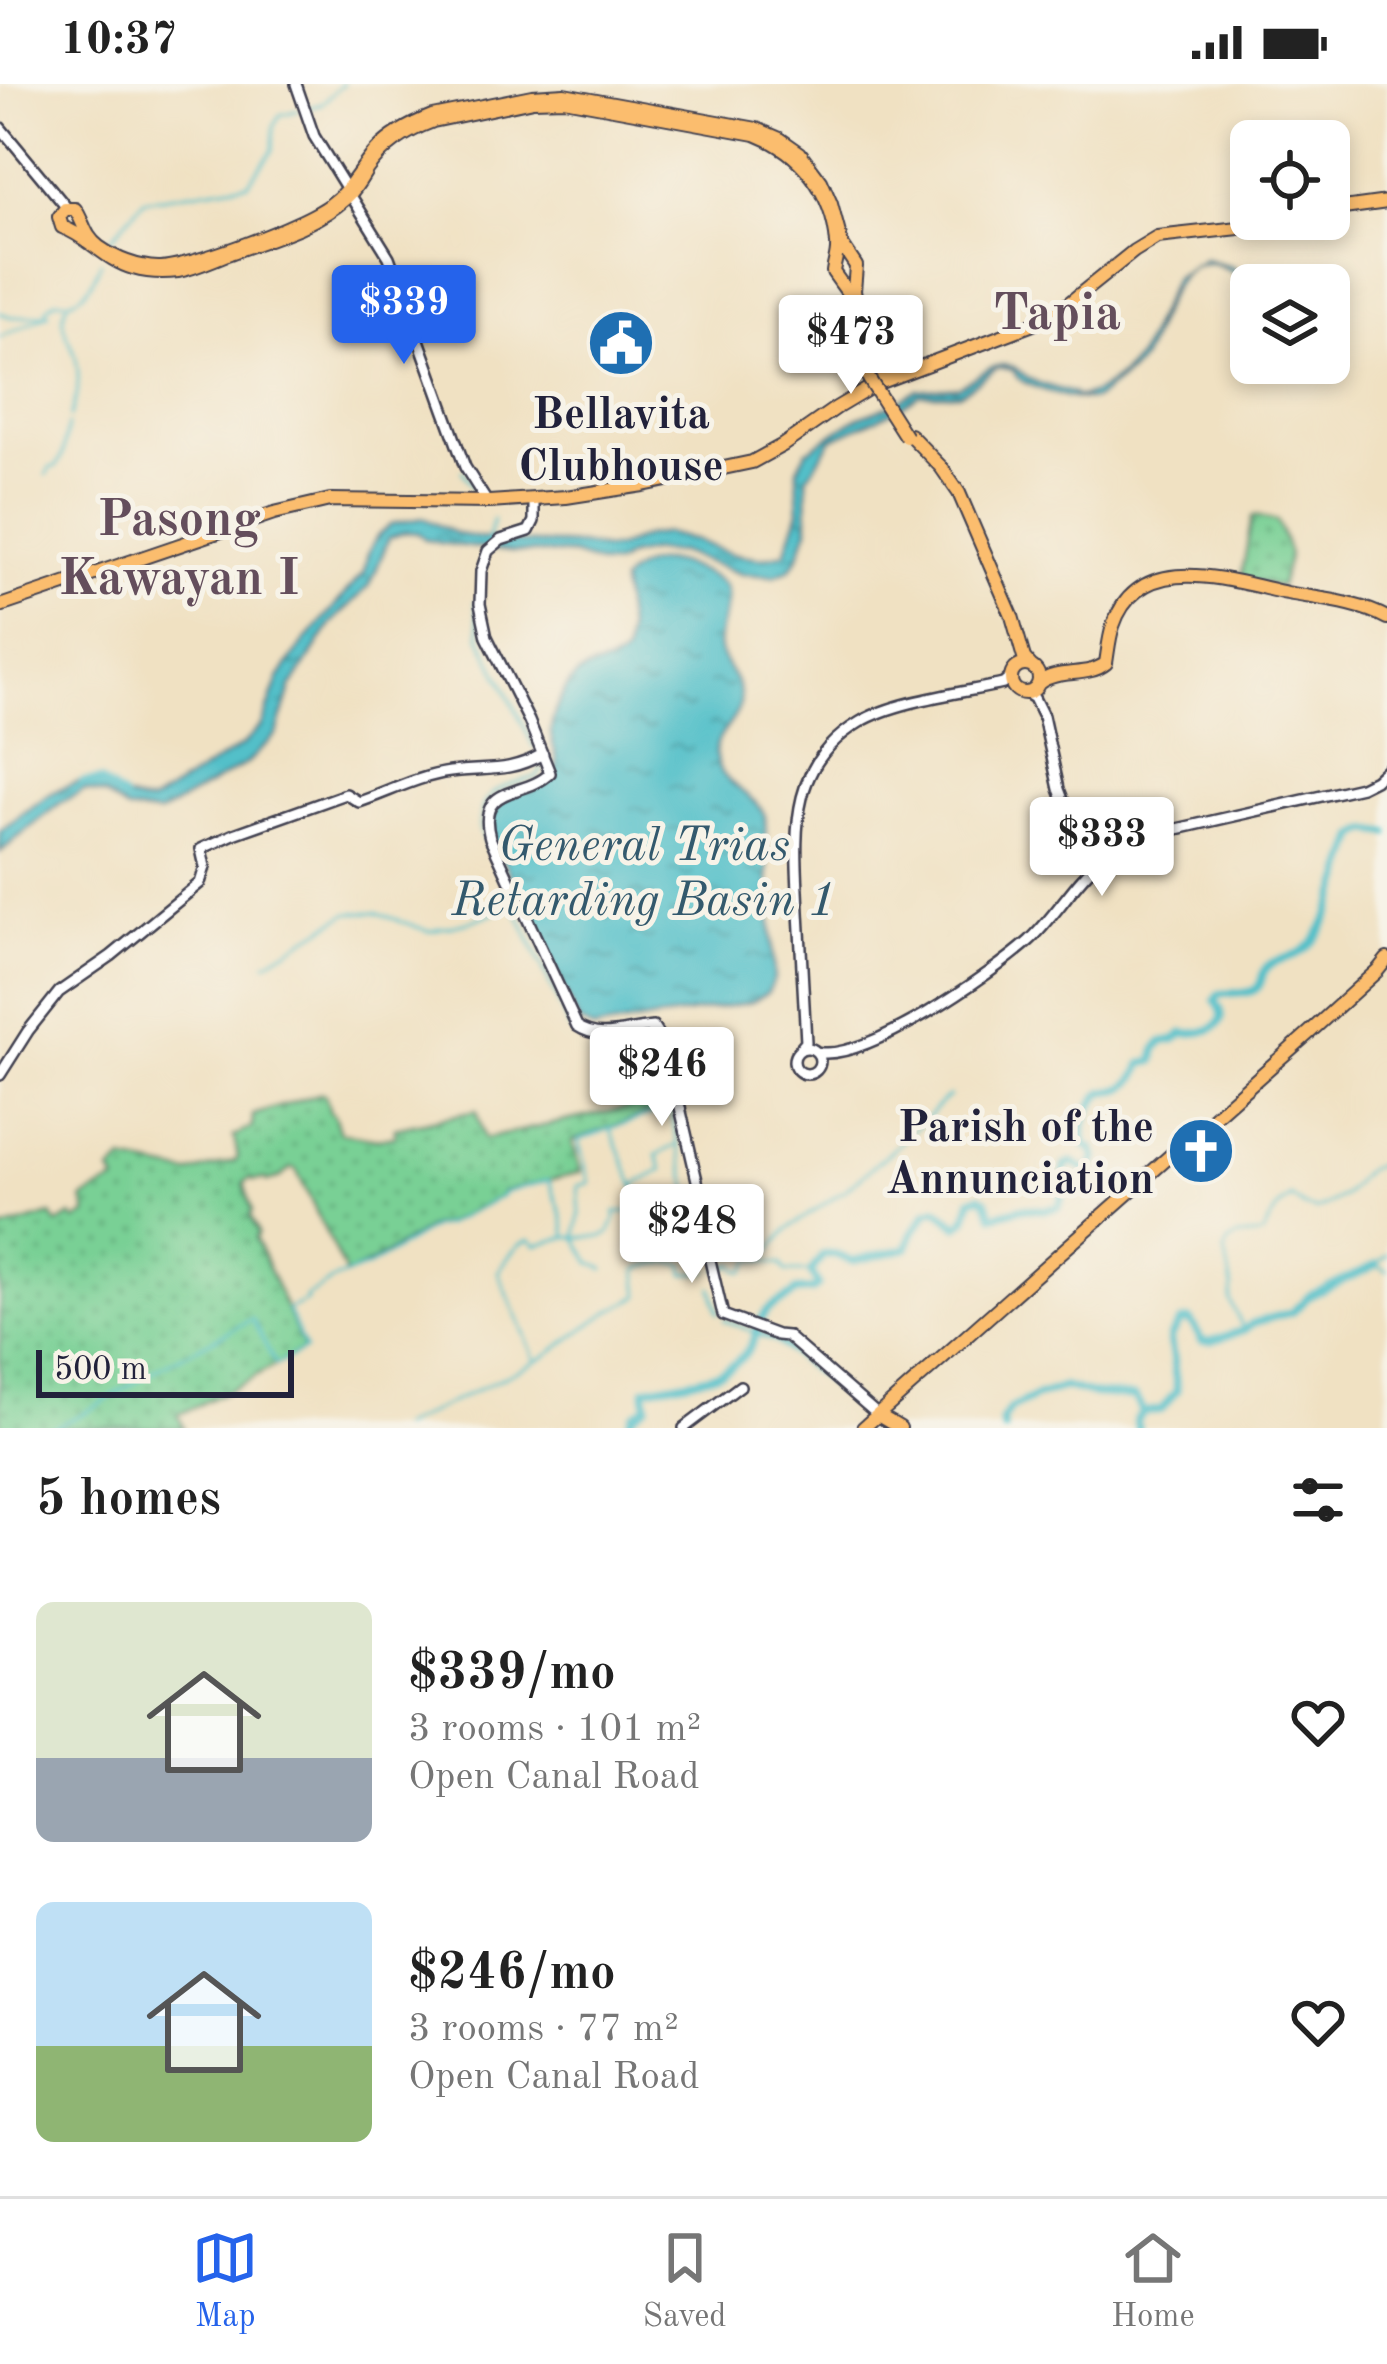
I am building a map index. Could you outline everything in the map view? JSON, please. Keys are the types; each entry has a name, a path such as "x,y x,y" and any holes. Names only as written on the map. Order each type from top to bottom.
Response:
{"main road":[{"path":"63,211 79,212 75,226 117,258 142,266 172,267 299,223 349,193 380,153 433,121 533,100 578,100 741,131 776,143 796,157 817,183 842,259 856,266 854,332 874,385"},
{"path":"1350,207 1387,202"},
{"path":"0,606 309,503 534,500 643,485 752,462 874,385 1055,314 1157,237 1230,229"},
{"path":"842,259 833,272 853,299 869,380 954,495 1007,617 1026,679 1101,668 1115,620 1127,602 1153,581 1180,574 1354,607 1387,618"},
{"path":"839,280 855,276"},
{"path":"863,1428 1382,965"},
{"path":"878,1415 900,1428"}],"street":[{"path":"296,84 314,136 388,257 465,467 487,502"},
{"path":"0,131 63,211"},
{"path":"534,500 531,529 487,552 480,597 484,628 544,757 546,774 543,780 505,793 489,811 488,832 577,1026 599,1035 655,1028 666,1047 724,1317 787,1336 878,1415"},
{"path":"1026,679 1043,716 1070,818 1105,859"},
{"path":"1026,679 869,722 841,741 813,777 800,833 811,1032 818,1055 813,1072 799,1071 794,1062 806,1042 796,825 804,788 817,761 844,733 867,718 1026,679"},
{"path":"0,1076 59,992 200,883 205,867 201,849 346,794 359,802 448,772 503,769 544,757"},
{"path":"818,1055 900,1032 1011,960 1052,923 1105,859 1146,842 1361,791 1387,772"},
{"path":"800,1049 808,1047 818,1055"},
{"path":"684,1428 740,1386"}],"green space":[{"path":"1255,516 1277,521 1289,554 1280,586 1241,579"},
{"path":"322,1093 340,1133 377,1139 395,1136 395,1128 476,1111 484,1139 666,1099 668,1107 572,1141 581,1172 502,1192 346,1275 296,1169 267,1182 251,1178 244,1183 258,1233 255,1238 304,1349 178,1415 184,1428 0,1428 0,1230 51,1215 57,1224 72,1216 75,1221 87,1214 83,1199 116,1181 111,1172 124,1161 188,1174 235,1161 234,1136 252,1127 253,1115"}],"water":[{"path":"1204,259 1230,266 1230,271 1205,263 1182,276 1140,362 1094,399 1079,399 1044,390 1024,382 1013,370 998,367 959,394 920,394 832,439 807,478 808,529 798,558 790,569 774,576 741,574 682,553 653,551 602,565 569,554 440,543 418,533 389,538 370,585 332,623 291,688 277,734 247,763 159,814 127,811 105,795 85,790 60,803 0,852 0,831 61,788 98,783 130,799 151,803 243,745 263,724 279,678 364,572 377,536 392,524 423,518 457,534 605,549 665,533 731,554 763,558 785,553 799,511 797,470 806,451 857,418 917,390 958,387 990,368 1002,365 1077,397 1102,389 1138,357 1174,278"},
{"name":"General Trias Retarding Basin 1","path":"669,561 709,575 726,589 719,646 741,697 715,753 726,778 765,816 774,979 768,992 752,1002 594,1030 579,1022 490,833 493,807 514,791 541,785 552,777 557,765 552,724 566,689 586,670 625,654 621,583 642,566"}],"waterway":[{"path":"308,108 321,104 343,84"},
{"path":"106,244 144,200 248,183 273,150 274,126 280,115 299,110"},
{"path":"0,313 12,317 49,314 46,309 56,300 80,296 101,262"},
{"path":"390,272 397,291"},
{"path":"67,304 64,326 78,374 70,417"},
{"path":"0,337 47,315"},
{"path":"46,475 63,454 68,425"},
{"path":"462,471 473,488"},
{"path":"487,541 493,520"},
{"path":"475,602 480,637 534,747"},
{"path":"542,769 537,777 489,797 480,829 570,1029"},
{"path":"83,782 99,781 123,798"},
{"path":"631,1428 633,1415 647,1405 645,1389 716,1374 740,1359 768,1309 796,1291 818,1285 811,1272 823,1255 852,1261 908,1248 927,1212 937,1209 958,1226 966,1219 972,1199 980,1196 993,1216 1021,1208 1058,1207 1065,1166 1072,1162 1084,1170 1092,1168 1096,1158 1085,1145 1084,1131 1098,1097 1128,1086 1142,1064 1154,1061 1162,1042 1220,1023 1221,1010 1215,1001 1220,994 1254,990 1267,967 1305,949 1330,912 1357,836 1369,830 1387,833"},
{"path":"266,963 348,913 376,912 428,931 498,911"},
{"path":"572,1032 595,1041 634,1035 653,1039 695,1214"},
{"path":"912,1131 949,1096"},
{"path":"605,1269 591,1263 576,1237 578,1186 590,1183 578,1140 669,1108"},
{"path":"535,1359 498,1272 526,1241 536,1245 567,1237 601,1237 609,1234 615,1213 642,1210 610,1128"},
{"path":"718,1270 734,1264 744,1272 751,1260 761,1261 789,1228 845,1190 908,1134"},
{"path":"636,1184 663,1170 657,1155 677,1145"},
{"path":"1244,1330 1230,1301 1228,1242 1262,1235 1277,1209 1291,1197 1317,1210 1345,1194 1366,1170 1387,1165"},
{"path":"53,1428 252,1319 276,1365 305,1349 288,1310 337,1278 370,1266 433,1227 446,1225 503,1193 549,1180 567,1237"},
{"path":"1387,1255 1376,1265 1387,1271"},
{"path":"763,1261 781,1264 787,1272 811,1272"},
{"path":"399,1428 544,1357 640,1296 637,1270 673,1263 684,1265 685,1274 708,1271"},
{"path":"1138,1428 1136,1420 1143,1412 1161,1410 1177,1390 1170,1337 1180,1322 1190,1320 1202,1341 1211,1341 1292,1312 1309,1296 1376,1265"},
{"path":"712,1288 718,1313"},
{"path":"724,1320 756,1333"},
{"path":"756,1333 775,1340 856,1405"},
{"path":"1004,1428 1002,1422 1010,1409 1064,1387 1135,1397 1143,1412"}],"place":[{"name":"Bellavita Clubhouse","path":"621,343"},
{"name":"Parish of the Annunciation","path":"1201,1151"}],"district":[{"name":"Tapia","path":"1057,311"},
{"name":"Pasong Kawayan I","path":"179,546"}]}
